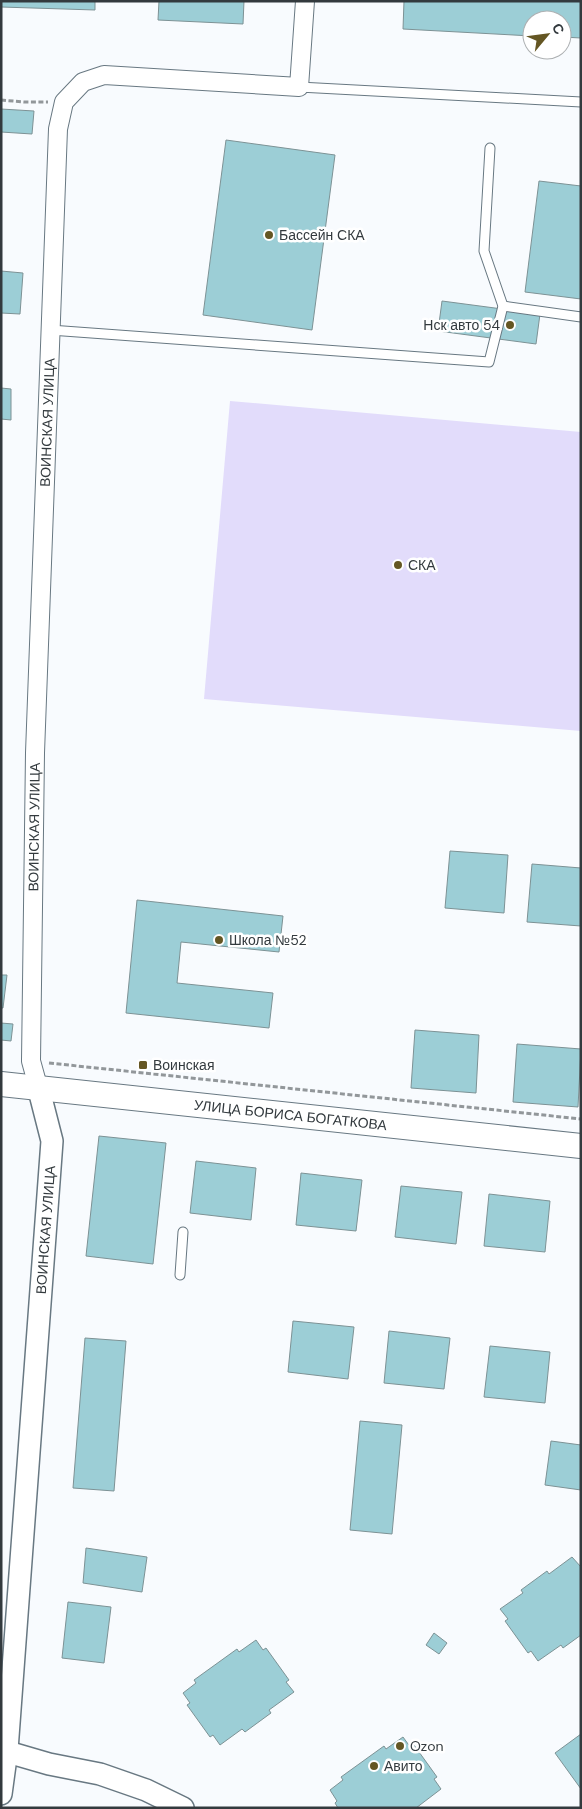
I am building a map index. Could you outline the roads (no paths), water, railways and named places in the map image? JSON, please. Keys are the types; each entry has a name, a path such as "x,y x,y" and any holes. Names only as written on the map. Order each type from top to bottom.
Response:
{"main road":[{"name":"УЛИЦА БОРИСА БОГАТКОВА","path":"1,1084 39,1090 581,1146"}],"street":[{"path":"299,87 305,1"},
{"name":"ВОИНСКАЯ УЛИЦА","path":"1,1794 52,1141 31,1061 35,753 58,129 64,102 83,82 104,76 299,87"},
{"path":"4,1750 49,1764 100,1774 146,1790 183,1808"}],"lane":[{"path":"299,87 581,102"},
{"path":"50,330 489,362 503,306 484,251 490,148"},
{"path":"503,306 581,317"},
{"path":"180,1276 183,1232"}],"place":[{"name":"Бассейн СКА","path":"269,235"},
{"name":"Нск авто 54","path":"510,325"},
{"name":"СКА","path":"398,565"},
{"name":"Школа №52","path":"219,940"},
{"name":"Воинская","path":"143,1065"},
{"name":"Ozon","path":"400,1746"},
{"name":"Авито","path":"374,1766"}]}
